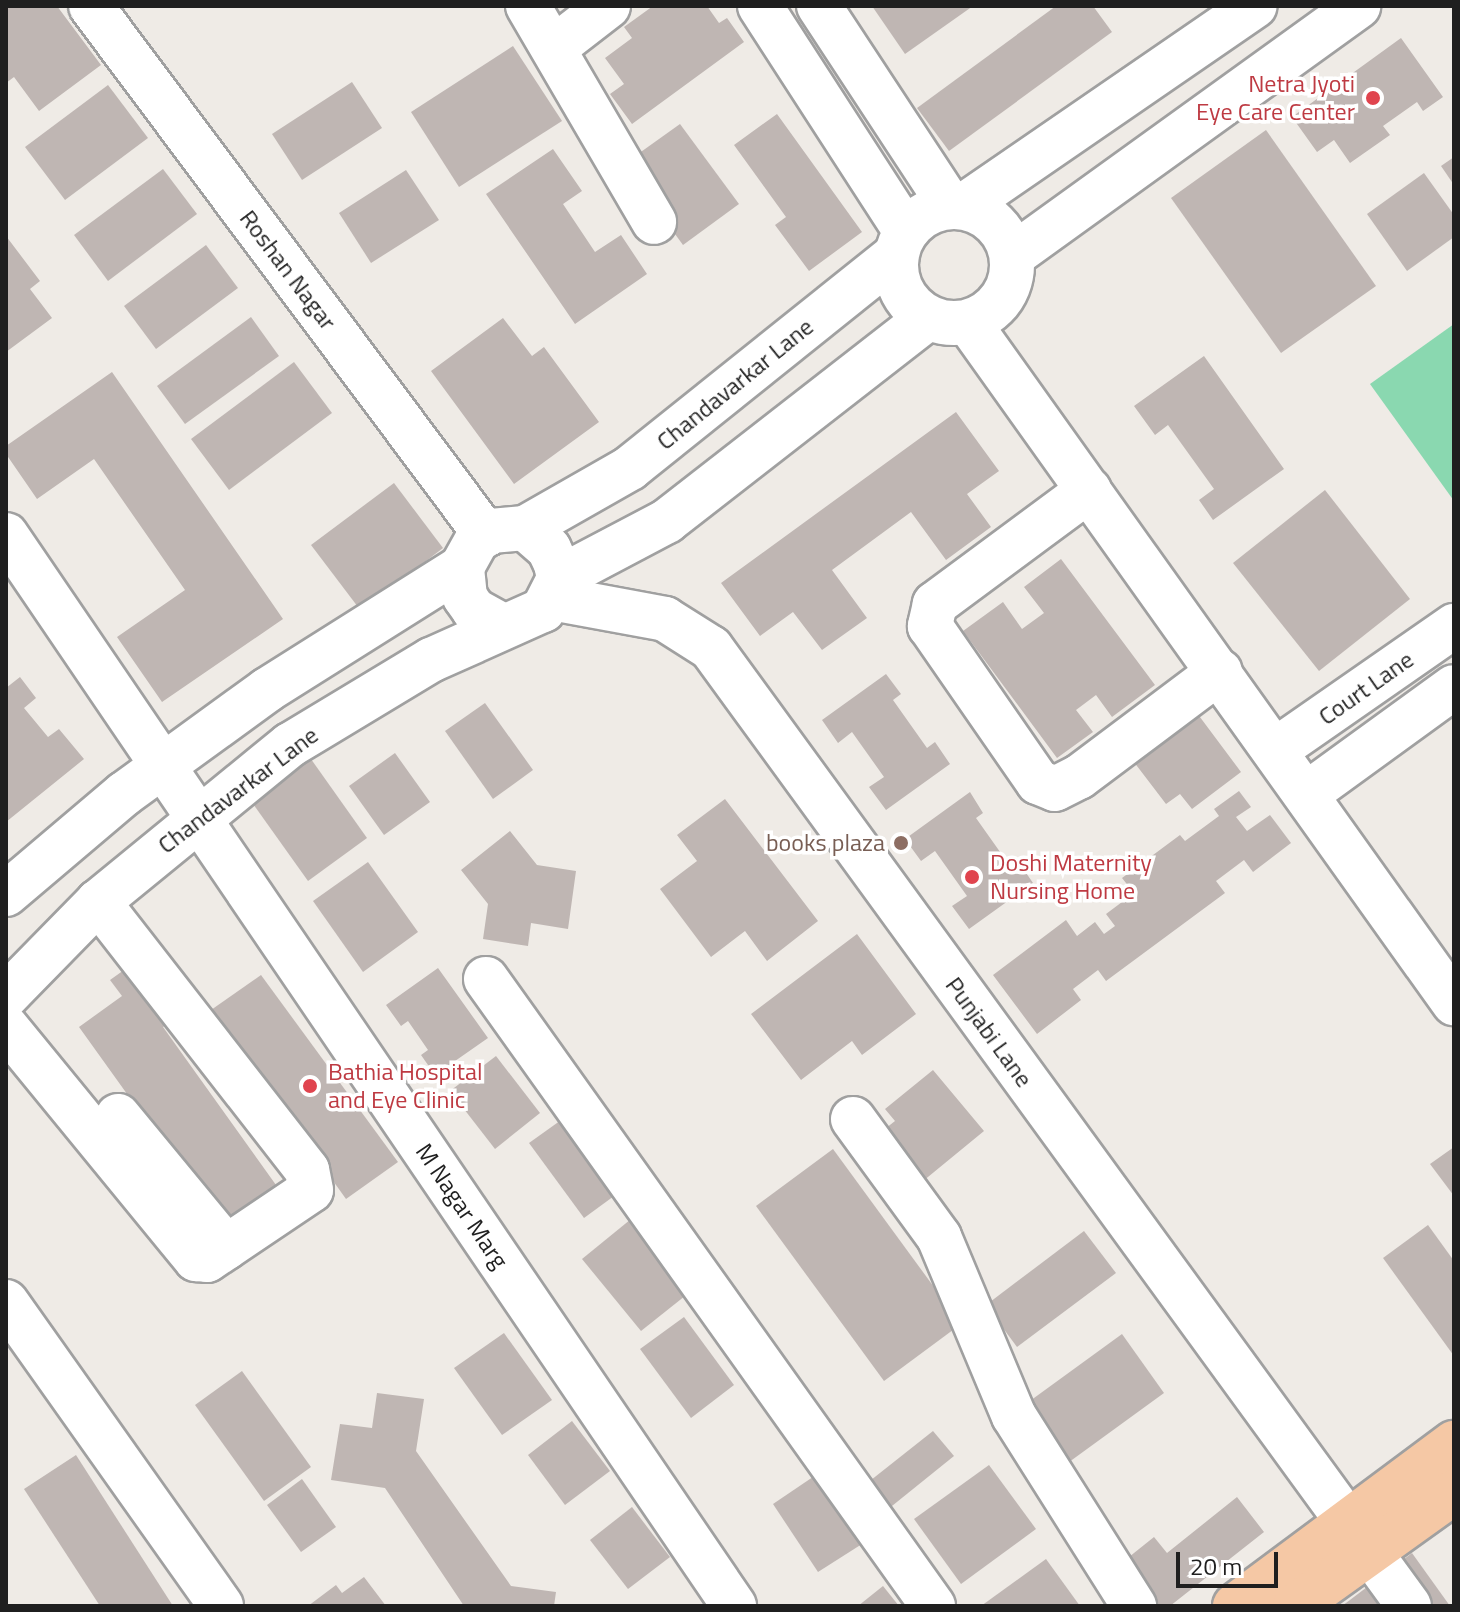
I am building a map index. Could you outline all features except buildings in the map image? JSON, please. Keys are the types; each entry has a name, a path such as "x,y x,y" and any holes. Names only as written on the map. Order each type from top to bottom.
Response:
{"main road":[{"path":"1295,1606 1357,1537 1454,1443"},
{"path":"1235,1606 1357,1537 1454,1492"}],"street":[{"name":"Roshan Nagar","path":"91,6 491,543"},
{"path":"528,6 555,47 654,222"},
{"path":"555,47 608,6"},
{"path":"760,6 901,243 903,295 960,318 1319,784 1454,953"},
{"path":"819,6 957,207 984,214 1000,227 1012,256 1010,284 960,318"},
{"path":"901,243 927,213 957,207 1255,6"},
{"path":"1012,256 1358,6"},
{"name":"Chandavarkar Lane","path":"6,894 160,768 267,690 491,543 630,468 901,243"},
{"name":"Chandavarkar Lane","path":"8,1003 98,902 197,816 290,745 431,660 501,625 531,619 555,588 667,521 960,318"},
{"path":"960,318 1220,671 1288,742"},
{"path":"1089,490 935,604 930,626 1038,782 1055,789 1079,777 1220,671"},
{"name":"M Nagar Marg","path":"6,535 160,768 197,816 734,1606"},
{"path":"501,625 474,610 465,597 491,543 549,549 555,588"},
{"name":"Punjabi Lane","path":"555,588 665,619 711,648 1409,1606"},
{"name":"Court Lane","path":"1288,742 1454,626"},
{"name":"Court Lane","path":"1319,784 1454,687"},
{"path":"1319,784 1454,1003"},
{"path":"8,1003 187,1251 207,1260 302,1198 313,1182 98,902"},
{"path":"486,979 933,1606"},
{"path":"853,1119 939,1237 1014,1416 1134,1606"},
{"path":"6,1302 221,1606"}],"green space":[{"path":"1454,324 1454,501 1370,384"}],"place":[{"name":"Netra Jyoti Eye Care Center","path":"1373,98"},
{"name":"books plaza","path":"901,843"},
{"name":"Doshi Maternity Nursing Home","path":"972,877"},
{"name":"Bathia Hospital and Eye Clinic","path":"310,1086"}]}
